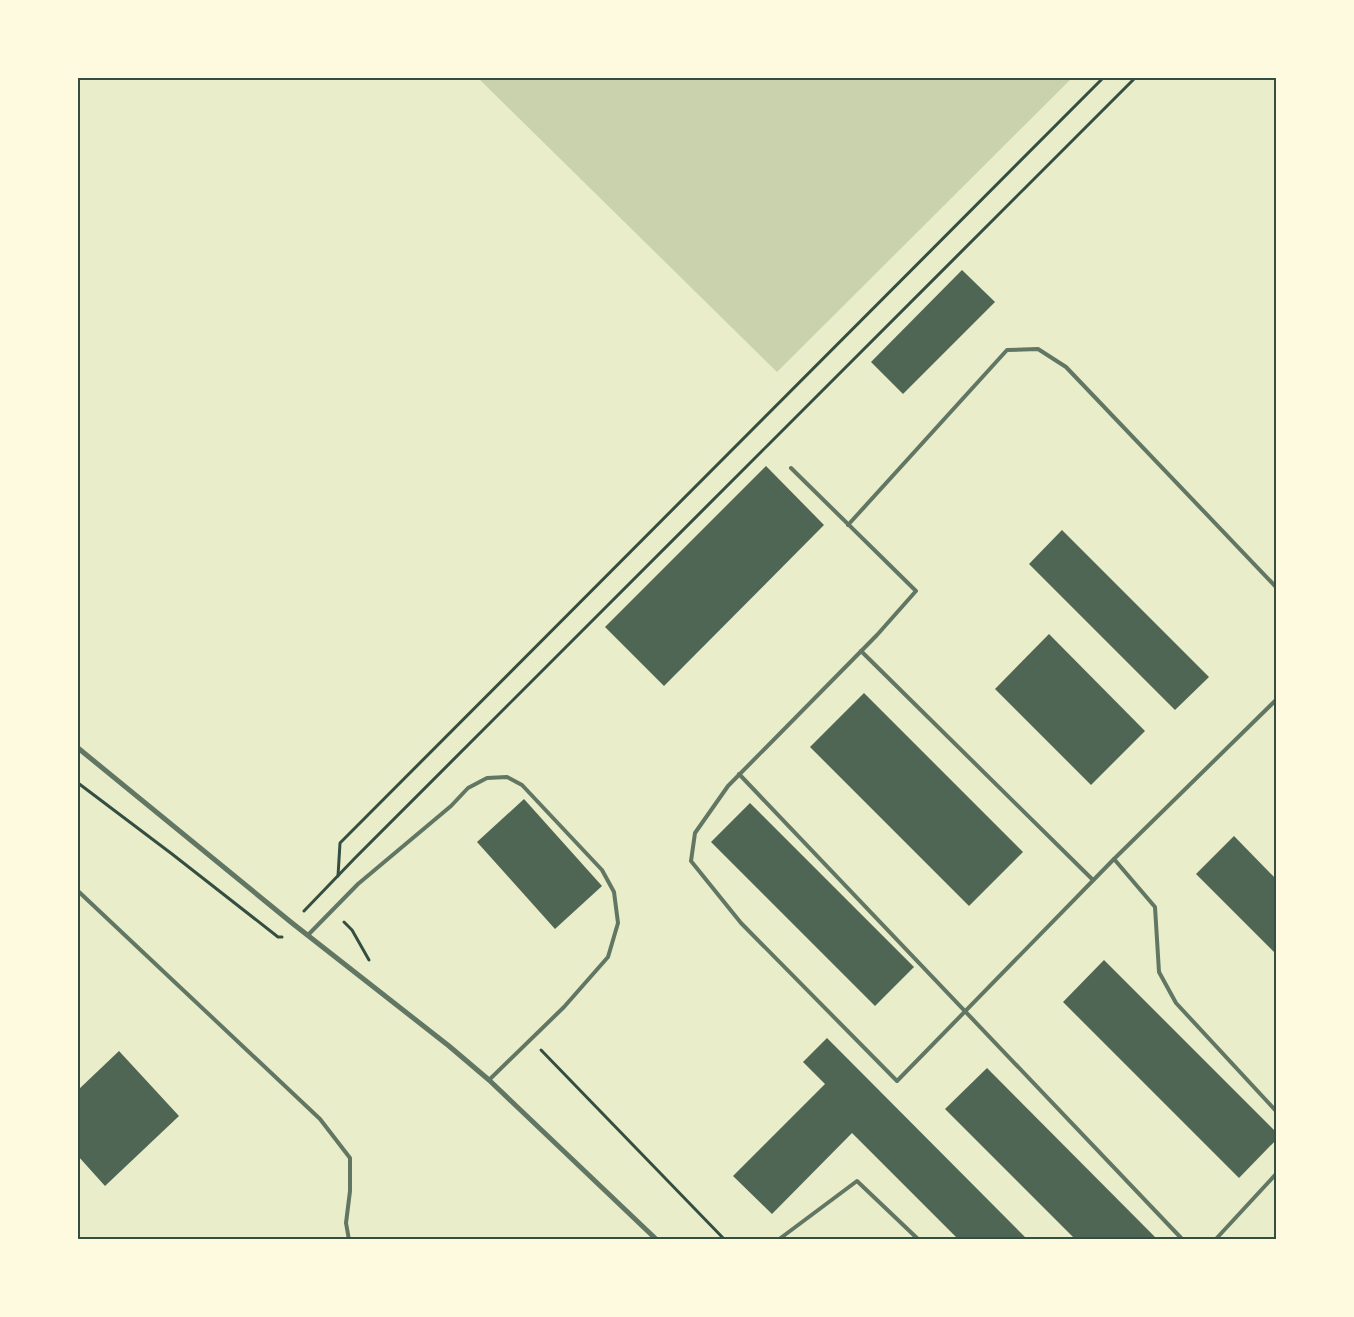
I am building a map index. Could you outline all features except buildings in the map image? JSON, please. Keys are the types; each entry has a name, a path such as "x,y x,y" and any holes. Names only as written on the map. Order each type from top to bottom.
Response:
{"street":[{"path":"78,748 292,923 396,1003 489,1080 657,1240"}],"lane":[{"path":"848,525 1008,350 1038,349 1066,367 1276,587"},
{"path":"791,468 916,592 861,651 728,786 695,833 691,861 741,923 897,1081 1093,880 1276,700"},
{"path":"861,651 1093,880"},
{"path":"739,774 1182,1240"},
{"path":"308,935 358,884 451,806 468,788 487,778 507,777 522,785 602,870 614,892 618,923 608,957 564,1007 489,1080"},
{"path":"1114,859 1155,907 1159,972 1176,1003 1276,1111"},
{"path":"78,892 320,1120 350,1158 350,1191 346,1224 349,1240"},
{"path":"1215,1240 1276,1174"},
{"path":"778,1240 857,1181 919,1240"}],"path":[{"path":"338,876 340,842 1103,78"},
{"path":"78,783 278,937 1135,78"},
{"path":"316,898 352,930 373,966"},
{"path":"530,1039 639,1149 725,1240"}],"green space":[{"path":"478,78 1072,78 777,372"}]}
